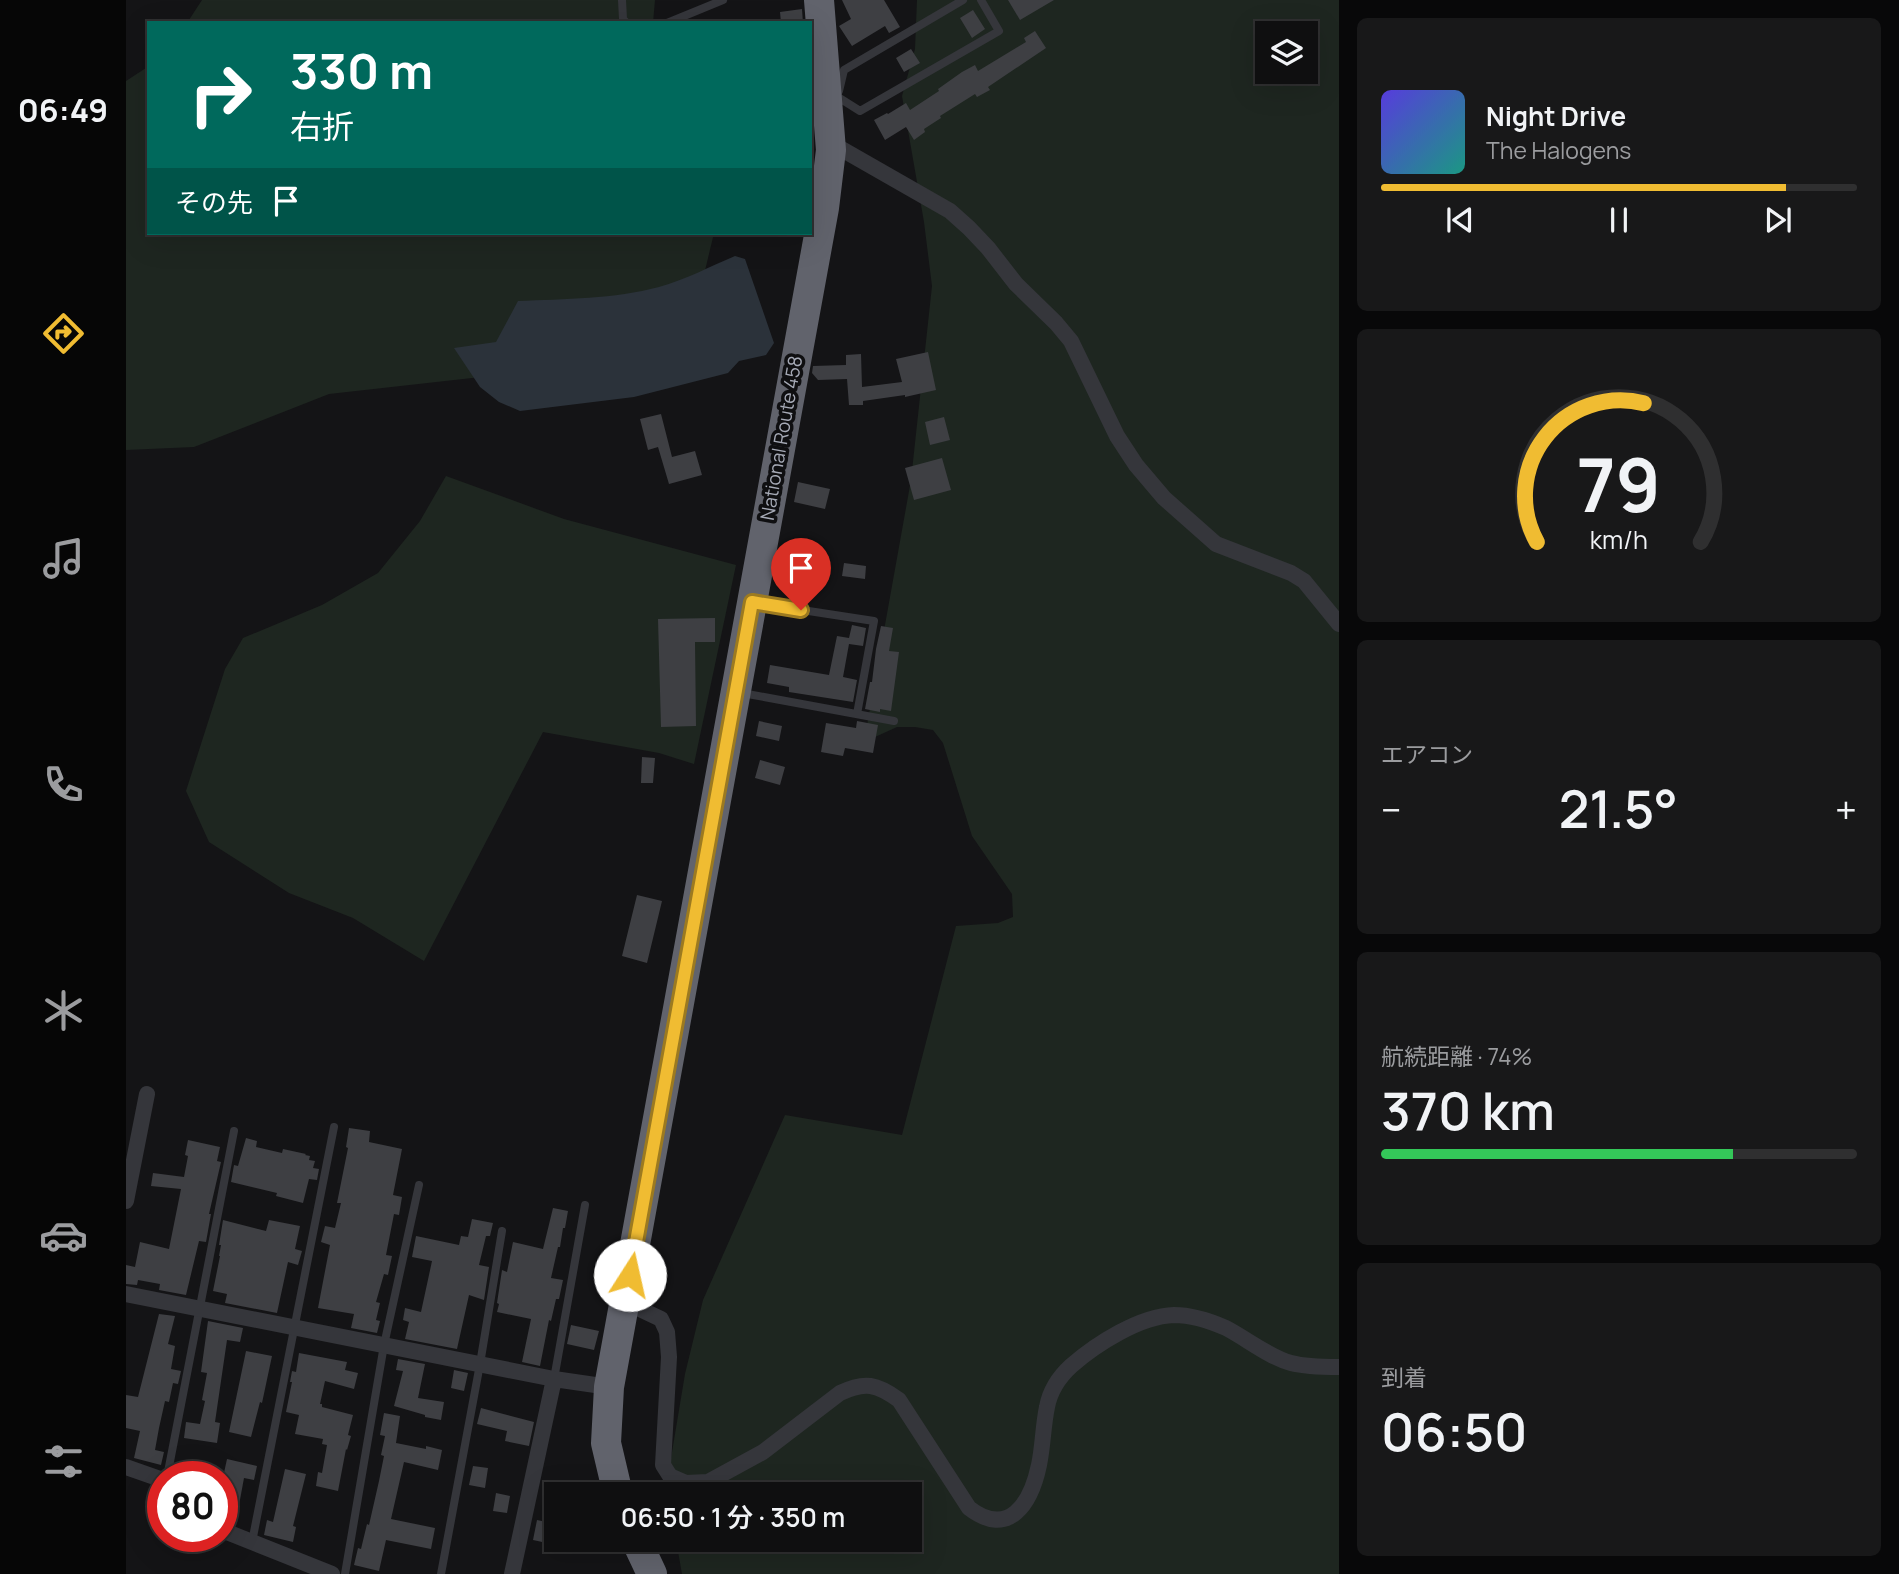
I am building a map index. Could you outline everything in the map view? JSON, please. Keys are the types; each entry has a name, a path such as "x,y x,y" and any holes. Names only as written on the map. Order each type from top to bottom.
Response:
{"highway":[{"name":"National Route 458","path":"615,1482 606,1443 609,1387 824,208 831,150 832,94 820,0"},
{"path":"642,1552 652,1574"}],"street":[{"path":"831,143 950,211 969,228 1016,284 1071,341 1117,436 1136,466 1164,498 1216,544 1291,573 1304,582 1339,624"},
{"path":"126,1201 147,1094"},
{"path":"126,1294 554,1379 609,1387"},
{"path":"625,1302 661,1319 667,1332 669,1357 663,1465 670,1476 686,1483 708,1482 763,1452 840,1394 853,1387 870,1385 899,1400 969,1508 979,1516 995,1520 1007,1519 1019,1510 1029,1493 1039,1466 1047,1405 1055,1384 1070,1367 1093,1349 1125,1330 1153,1318 1175,1315 1200,1318 1223,1327 1274,1357 1293,1364 1339,1367"},
{"path":"512,1574 554,1379"},
{"path":"126,1467 147,1474"},
{"path":"238,1536 332,1574"}],"lane":[{"path":"622,0 625,21"},
{"path":"672,21 723,0"},
{"path":"963,0 844,70 832,94 860,111 999,31 981,0"},
{"path":"752,602 874,621 857,714"},
{"path":"735,692 894,721"},
{"path":"252,1542 334,1127"},
{"path":"170,1461 234,1131"},
{"path":"345,1574 384,1345 419,1185"},
{"path":"554,1379 584,1205"},
{"path":"440,1574 502,1231"}],"shaded area":[{"path":"202,0 655,0 653,21 188,21"},
{"path":"917,0 1339,0 1339,1574 682,1574 678,1552 922,1552 922,1482 667,1482 685,1374 703,1300 785,1115 902,1135 956,926 998,923 1013,917 1012,894 972,836 943,743 933,730 897,727 864,742 911,480 932,286 902,96 915,49"},
{"path":"147,67 147,235 714,235 685,354 329,394 194,447 126,450 126,81"},
{"path":"735,256 745,259 774,343 766,355 739,361 728,373 634,397 520,411 499,402 480,387 454,348 496,342 518,301 589,298 642,291 678,281"},
{"path":"446,476 564,519 736,565 694,764 659,753 543,732 424,961 353,918 289,893 209,842 186,791 225,669 243,638 322,605 378,573 420,521"}],"building":[{"path":"842,0 884,0 900,27 889,33 885,26 852,46 839,26 851,19"},
{"path":"1008,0 1054,0 1020,20"},
{"path":"802,9 803,21 781,21 780,12"},
{"path":"973,10 985,29 972,38 960,18"},
{"path":"1035,31 1046,48 988,87 990,90 977,97 975,94 940,116 941,118 924,129 925,132 914,140 906,127 885,140 874,120 906,103 910,110 962,72 975,65 978,71 1026,42 1024,38"},
{"path":"911,49 920,63 904,72 896,58"},
{"path":"928,352 936,390 905,397 863,401 863,405 849,405 847,379 818,380 812,373 813,366 846,365 846,355 861,354 862,387 902,382 896,359"},
{"path":"661,414 672,457 695,451 702,475 669,484 658,447 648,450 640,419"},
{"path":"944,417 950,440 930,445 925,422"},
{"path":"942,458 951,490 914,500 905,468"},
{"path":"798,482 830,489 825,509 794,502"},
{"path":"781,549 825,556 823,568 810,566 809,571 778,568"},
{"path":"844,563 866,566 865,579 842,576"},
{"path":"715,618 715,642 695,642 696,726 661,727 658,619"},
{"path":"852,625 866,628 863,646 849,644 843,677 857,680 853,702 789,692 789,687 767,683 770,665 829,675 837,636 849,638"},
{"path":"881,626 893,628 889,651 899,652 891,711 880,709 880,712 865,709"},
{"path":"759,721 782,726 779,741 756,736"},
{"path":"857,721 878,725 873,753 845,748 843,756 821,752 826,723 856,728"},
{"path":"642,757 655,758 653,783 641,783"},
{"path":"760,760 785,767 780,785 755,778"},
{"path":"637,895 662,901 647,963 622,956"},
{"path":"349,1128 370,1131 369,1142 402,1149 393,1195 402,1197 399,1215 394,1214 386,1255 392,1256 388,1275 384,1274 376,1302 380,1303 376,1320 380,1321 377,1333 351,1328 354,1314 318,1308 330,1245 321,1242 325,1226 335,1228 341,1203 337,1203 348,1148"},
{"path":"246,1138 257,1141 256,1147 282,1153 283,1149 306,1154 310,1156 309,1160 315,1161 313,1168 319,1169 317,1180 309,1179 303,1203 276,1196 277,1193 231,1182 234,1165 238,1166"},
{"path":"188,1140 220,1147 217,1161 221,1162 209,1214 206,1242 199,1241 186,1295 159,1290 160,1284 138,1280 137,1285 126,1284 126,1265 135,1267 140,1242 169,1249 181,1189 151,1186 153,1173 184,1177"},
{"path":"553,1208 568,1211 551,1278 563,1280 559,1299 556,1299 551,1321 549,1320 540,1366 522,1362 531,1319 497,1312 497,1303 502,1270 507,1272 513,1242 543,1249"},
{"path":"472,1219 493,1223 490,1236 486,1236 479,1265 489,1267 484,1300 469,1295 457,1349 405,1339 409,1322 403,1320 405,1308 421,1312 432,1261 412,1257 416,1236 459,1245 461,1236 468,1237"},
{"path":"223,1220 266,1231 269,1220 300,1226 295,1249 302,1251 298,1265 288,1262 277,1313 225,1303 227,1294 213,1291"},
{"path":"159,1314 175,1316 168,1344 175,1346 171,1369 181,1371 178,1384 173,1383 169,1402 165,1401 159,1428 155,1450 164,1452 162,1461 134,1458 140,1431 126,1428 126,1395 138,1397"},
{"path":"208,1321 243,1328 240,1342 227,1340 215,1422 220,1423 217,1443 184,1438 186,1422 200,1424 205,1401 202,1400 207,1373 201,1372"},
{"path":"571,1325 599,1331 594,1350 567,1344"},
{"path":"246,1351 272,1356 262,1403 260,1402 251,1437 229,1432"},
{"path":"299,1353 347,1362 345,1370 358,1373 354,1389 325,1381 320,1404 322,1407 353,1415 348,1435 351,1436 338,1491 316,1486 318,1472 322,1473 327,1445 322,1444 323,1439 295,1434 299,1415 286,1412 292,1371 296,1372"},
{"path":"398,1359 425,1364 418,1398 444,1402 441,1420 394,1406 403,1371 396,1370"},
{"path":"454,1370 468,1373 464,1391 451,1388"},
{"path":"481,1408 534,1422 529,1446 505,1441 507,1431 477,1424"},
{"path":"384,1413 400,1416 396,1443 442,1450 438,1470 404,1462 391,1519 435,1528 431,1549 386,1540 379,1571 354,1565 367,1524 369,1525 384,1456 381,1455 385,1436 380,1435"},
{"path":"238,1462 257,1466 254,1480 244,1478 238,1511"},
{"path":"473,1466 488,1468 485,1488 469,1485"},
{"path":"285,1469 306,1474 293,1526 296,1527 293,1542 264,1535 267,1520 273,1522"},
{"path":"496,1493 510,1496 507,1513 493,1511"},
{"path":"537,1520 544,1521 544,1542 533,1540"}],"route":[{"path":"630,1275 752,602 801,610"}]}
